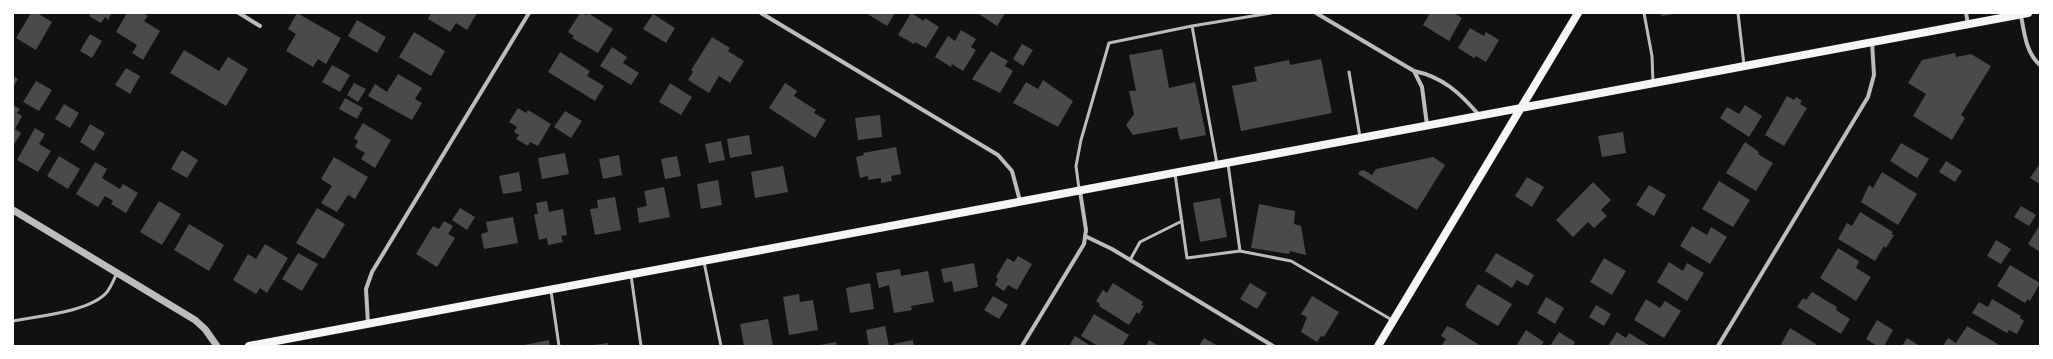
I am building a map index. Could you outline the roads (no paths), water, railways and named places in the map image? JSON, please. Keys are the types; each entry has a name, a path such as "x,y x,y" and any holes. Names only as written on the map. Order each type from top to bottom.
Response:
{"main road":[{"path":"1378,346 1578,13"},
{"path":"254,346 703,260 1218,166 1479,115 2024,14"}],"street":[{"path":"239,13 260,26"},
{"path":"369,324 366,289 372,272 529,13"},
{"path":"761,13 998,155 1012,171 1020,202"},
{"path":"1316,13 1414,71 1429,74 1459,92 1479,115"},
{"path":"1966,13 1968,24"},
{"path":"2024,14 2028,47 2031,54 2040,65"},
{"path":"1718,346 1868,97 1874,75 1872,42"},
{"path":"1414,71 1422,87 1427,125"},
{"path":"1022,346 1084,244 1086,236 1085,216 1080,191"},
{"path":"13,210 195,320 205,329 217,346"},
{"path":"1086,236 1105,244 1273,346"}],"lane":[{"path":"1080,191 1076,166 1081,140 1109,43 1192,26 1271,13"},
{"path":"1644,13 1652,56 1653,83"},
{"path":"1738,13 1745,66"},
{"path":"1192,26 1218,166"},
{"path":"1349,72 1360,138"},
{"path":"1228,163 1240,250"},
{"path":"1175,174 1187,258 1240,250 1291,261 1394,321"},
{"path":"1130,260 1140,242 1182,221"},
{"path":"703,260 721,346"},
{"path":"13,321 76,310 106,293 117,273"},
{"path":"631,274 641,346"},
{"path":"551,289 559,346"}]}
